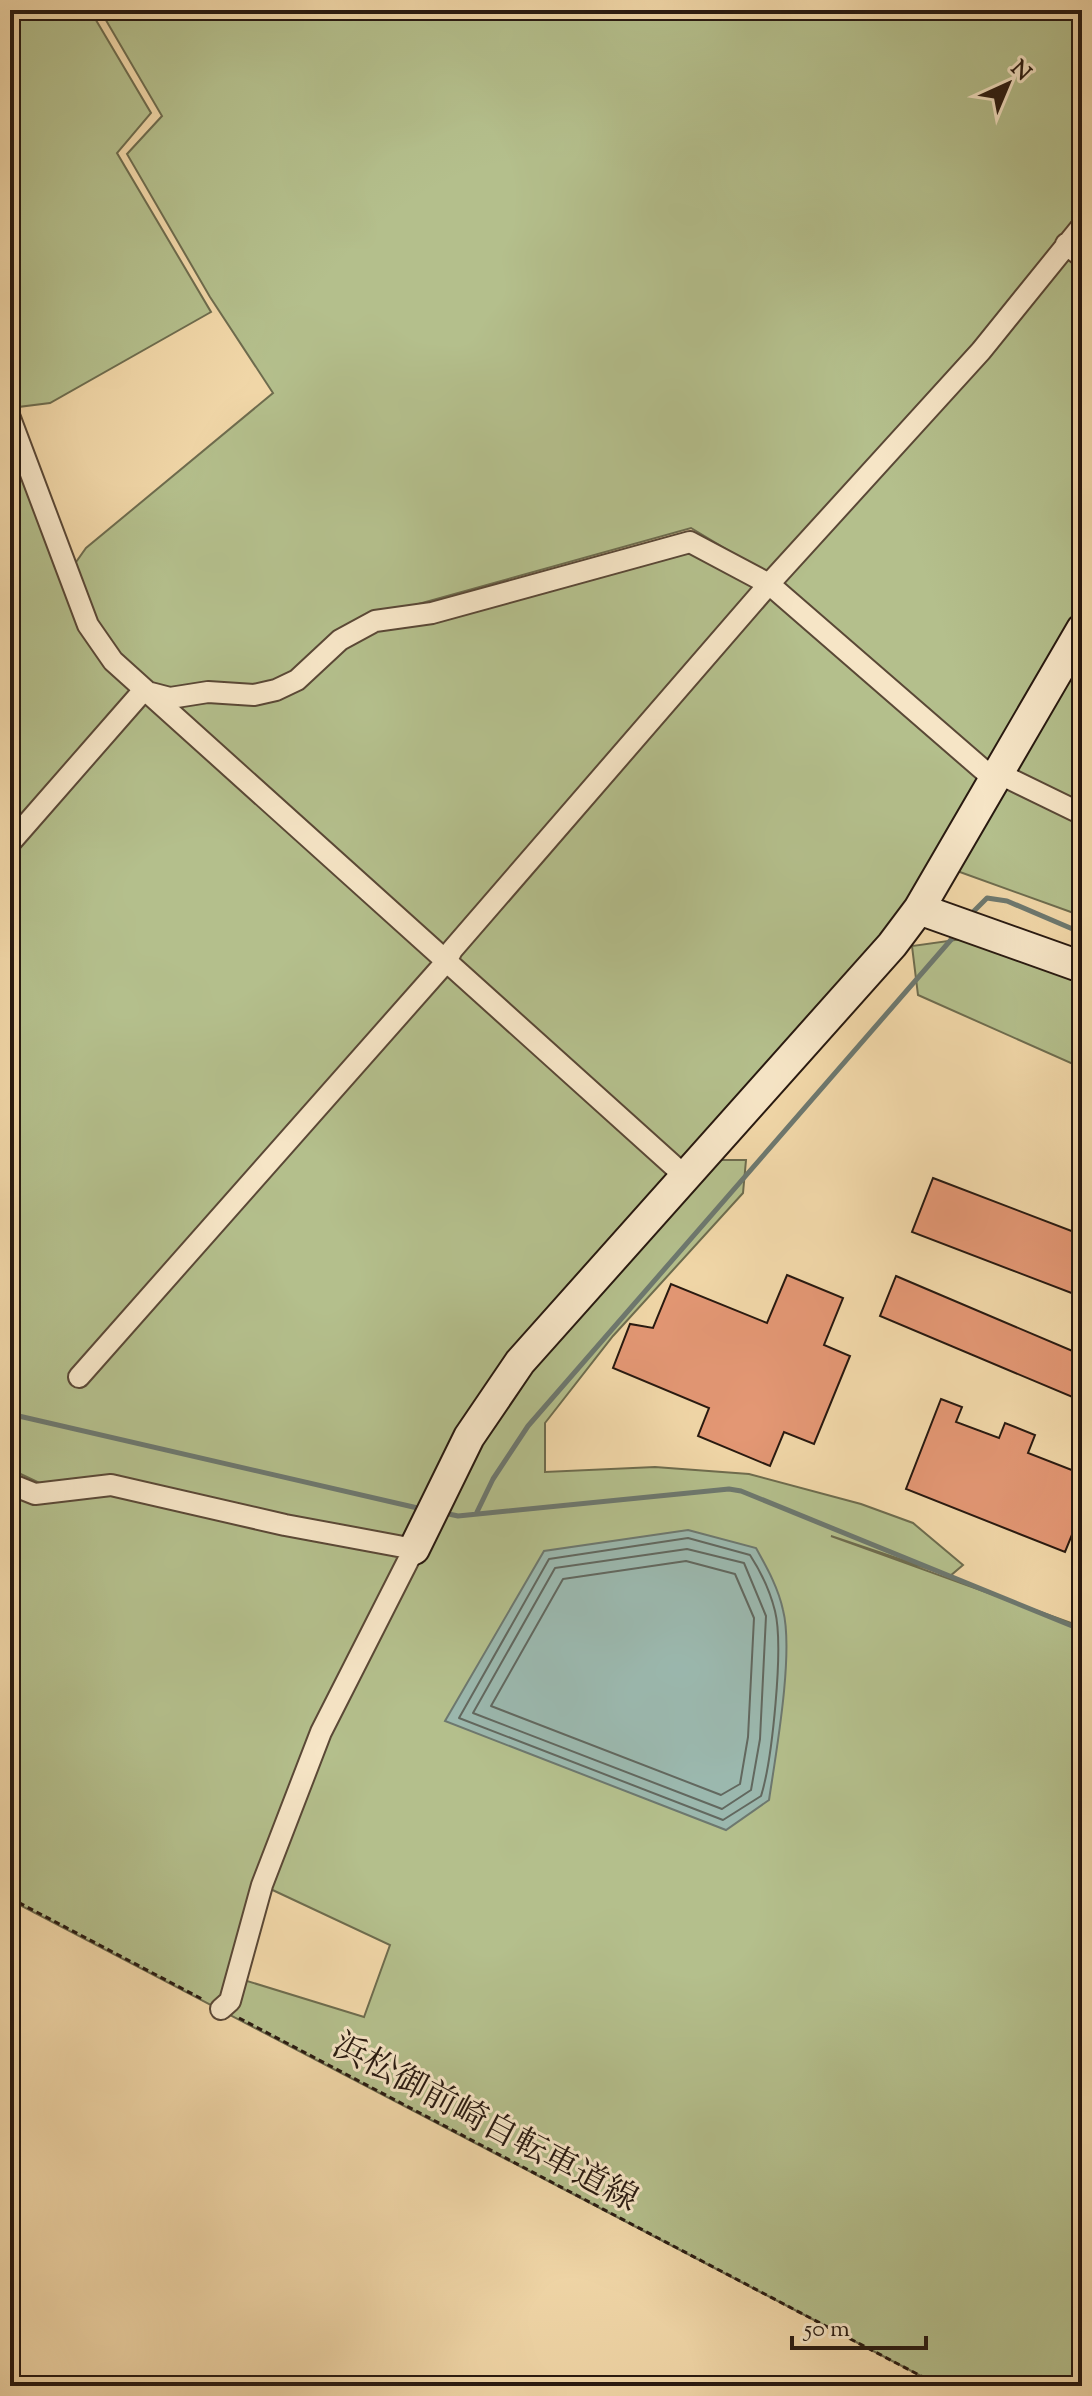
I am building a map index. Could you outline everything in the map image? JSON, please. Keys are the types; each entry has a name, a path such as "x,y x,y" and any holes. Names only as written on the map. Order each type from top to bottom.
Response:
{"street":[{"path":"79,1377 446,962 452,950 769,584 1074,251 1082,226"},
{"path":"10,418 88,625 99,646 143,691 686,1177"},
{"path":"143,691 170,698 208,692 254,695 276,690 297,680 340,640 375,621 432,613 690,542 769,584 998,777 1082,814"},
{"path":"221,2009 230,2001 262,1885 321,1732 486,1407 520,1362 919,909 1082,629"},
{"path":"10,843 143,691"},
{"path":"919,909 1082,967"},
{"path":"10,1484 35,1494 111,1485 285,1525 414,1549"}],"path":[{"name":"浜松御前崎自転車道線","path":"10,1898 940,2386"}],"green space":[{"path":"10,10 90,10 151,113 117,153 211,312 50,403 10,408"},
{"path":"100,10 1082,10 1082,223 766,573 691,528 361,620 375,621 690,542 769,584 1082,226 1082,916 946,867 720,1160 746,1160 743,1193 613,1336 545,1423 545,1472 655,1467 749,1474 861,1504 913,1523 963,1565 950,1576 831,1536 1082,1627 1082,2386 940,2386 10,1900 10,1486 48,1487 10,1469 10,418 69,572 86,548 273,393 210,297 127,154 162,116","holes":["264,1886 390,1945 364,2017 234,1977"]},
{"path":"991,935 1082,971 1082,1068 918,995 912,946"}],"water":[{"path":"688,1530 756,1548 781,1602 786,1629 785,1677 769,1800 726,1830 445,1721 544,1551"}],"building":[{"path":"933,1178 1082,1235 1082,1297 912,1232"},
{"path":"787,1275 843,1298 824,1345 850,1356 814,1444 784,1432 770,1466 698,1436 709,1408 613,1368 630,1324 653,1328 671,1284 767,1323"},
{"path":"896,1276 1082,1355 1082,1401 880,1316"},
{"path":"941,1399 962,1407 956,1422 999,1438 1005,1423 1035,1435 1028,1453 1082,1474 1082,1510 1065,1552 906,1489"}],"waterway":[{"path":"969,916 987,898 1007,901 1082,933"},
{"path":"477,1512 493,1479 528,1426 956,934"},
{"path":"10,1414 422,1509"},
{"path":"444,1513 458,1516 729,1489 741,1491 1082,1630"}]}
